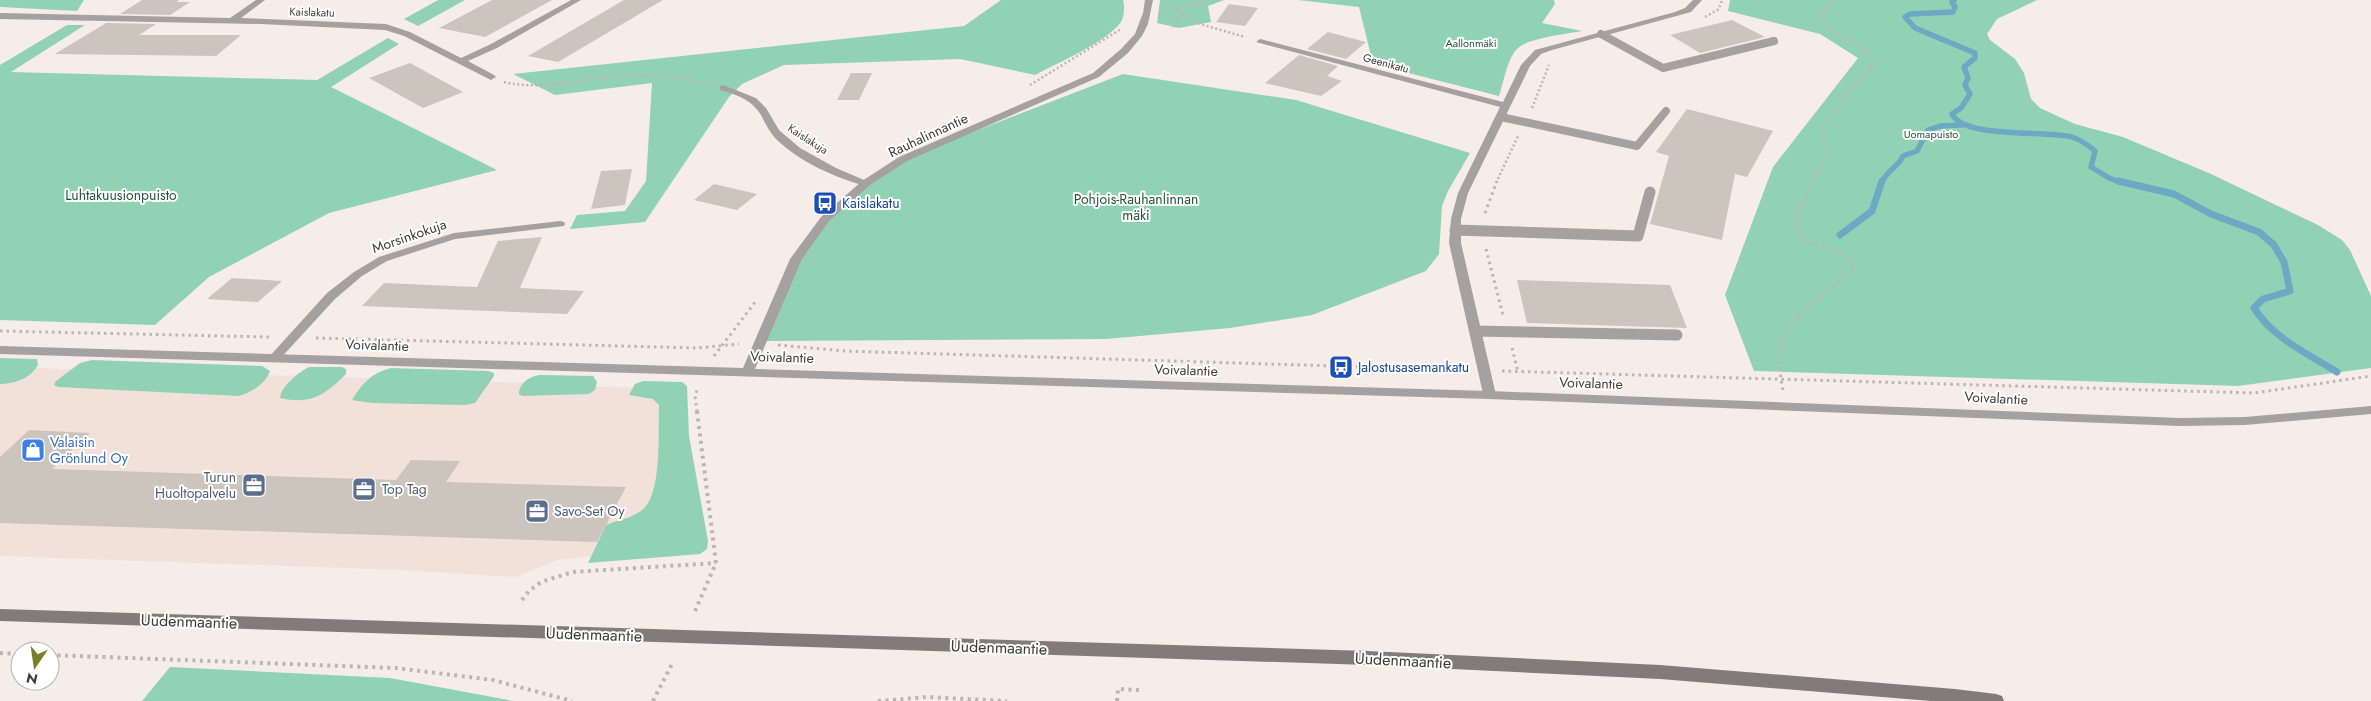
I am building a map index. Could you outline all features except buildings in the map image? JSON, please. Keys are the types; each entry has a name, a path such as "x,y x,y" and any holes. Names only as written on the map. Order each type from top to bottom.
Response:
{"main road":[{"name":"Uudenmaantie","path":"0,615 1368,658 1660,672 1996,701"}],"street":[{"path":"231,21 261,0"},
{"path":"461,61 494,46 578,0"},
{"name":"Rauhalinnantie","path":"747,373 796,258 825,219 866,183 903,159 1096,74 1122,54 1140,36 1149,15 1149,0"},
{"path":"1489,395 1455,243 1455,230 1463,193 1526,65 1538,52 1688,10 1698,0"},
{"name":"Kaislakatu","path":"0,16 231,21 386,27 407,34 491,77"},
{"name":"Geenikatu","path":"1260,42 1507,106"},
{"name":"Kaislakuja","path":"723,88 738,92 756,102 772,128 792,146 852,180 866,183"},
{"name":"Morsinkokuja","path":"274,358 331,296 369,266 383,258 454,236 560,224"},
{"name":"Voivalantie","path":"0,350 1489,395 2180,422 2245,421 2371,410"}],"lane":[{"path":"1601,34 1663,68 1774,41"},
{"path":"1501,118 1637,146 1666,111"},
{"path":"1455,230 1638,236 1650,192"},
{"path":"1475,331 1677,335"}],"path":[{"path":"1149,15 1207,0"},
{"path":"1697,20 1719,9 1722,0"},
{"path":"1789,407 1780,380 1777,354 1783,335 1793,321 1850,272 1853,266 1844,252 1804,241 1798,234 1796,225 1798,212 1827,153 1827,142 1821,128 1874,62 1872,57 1865,51 1832,32 1820,20 1819,14 1835,0"},
{"path":"1175,9 1203,27 1260,42"},
{"path":"1173,27 1183,15"},
{"path":"1518,372 1483,231 1488,201 1549,66 1554,60"},
{"path":"491,77 513,85 532,86 618,75 648,75 688,80 723,88"},
{"path":"0,331 697,348 759,344 855,352 2254,394 2371,376"},
{"path":"695,610 716,563 695,396 703,371 721,345"},
{"path":"522,600 528,591 541,582 572,572 716,563"},
{"path":"60,655 396,668 493,680 572,701"},
{"path":"653,701 674,662"},
{"path":"1117,701 1118,689 1139,690"},
{"path":"878,701 926,699 1007,701"}],"shaded area":[{"path":"0,367 532,383 676,390 701,544 557,560 516,577 402,570 0,556"}],"green space":[{"path":"0,0 84,0 77,11 0,7"},
{"path":"438,0 465,0 418,26 404,19"},
{"path":"1001,0 1123,0 1124,11 1121,22 1105,37 1081,52 1035,75 960,59 784,65 742,84 729,97 645,222 570,229 577,215 625,211 646,181 652,83 555,95 513,74 964,26"},
{"path":"1160,0 1224,0 1208,6 1211,22 1179,28 1157,23"},
{"name":"Aallonmäki","path":"1298,0 1554,0 1555,4 1542,23 1582,31 1539,39 1518,48 1508,64 1499,96 1373,64 1359,7"},
{"name":"Uomapuisto","path":"1730,0 2037,0 1997,19 1987,34 1990,40 2015,59 2024,73 2031,99 2040,108 2075,124 2123,137 2211,174 2318,225 2342,240 2350,250 2371,296 2371,368 2238,386 1754,371 1725,295 1773,167 1858,58 1820,34 1728,11"},
{"name":"Luhtakuusionpuisto","path":"67,25 85,25 11,72 317,80 388,38 399,44 331,87 497,170 329,213 209,277 155,325 0,320 0,65"},
{"name":"Pohjois-Rauhanlinnan mäki","path":"1123,74 1296,100 1470,153 1448,191 1442,206 1439,254 1426,271 1312,315 1230,328 1106,339 766,341 796,259 825,219 903,159"},
{"path":"0,358 37,359 38,365 27,377 11,383 0,384"},
{"path":"92,360 262,366 270,371 261,384 239,396 58,387 54,385 56,381 80,363"},
{"path":"309,367 342,367 346,369 346,374 324,393 309,399 291,400 280,398 287,384 300,372"},
{"path":"391,368 488,371 494,373 494,376 475,403 465,405 372,403 352,400 368,380 378,373"},
{"path":"540,375 593,376 597,382 595,390 589,394 522,396 519,394 523,383 532,377"},
{"path":"643,381 682,382 687,386 689,436 708,541 707,549 700,554 588,563 606,525 632,516 642,510 650,498 654,487 658,458 659,405 653,399 629,395 635,384"},
{"path":"170,667 390,678 514,701 142,701"}],"waterway":[{"path":"1954,0 1952,2 1955,7 1953,12 1910,14 1905,17 1915,28 1975,53 1975,58 1964,67 1968,78 1965,85 1970,94 1961,108 1952,114 1959,122 1988,130 2060,135 2075,138 2095,151 2091,167 2109,178 2123,183"},
{"path":"1882,183 1886,175 1903,156 1917,151 1928,130 1940,126 1962,125"},
{"path":"1840,235 1872,211 1882,181"},
{"path":"2118,181 2174,194 2211,214 2259,232 2274,245 2284,262 2290,291 2263,299 2254,308 2262,319 2281,337 2337,372"}],"place":[{"name":"Kaislakatu","path":"825,203"},
{"name":"Jalostusasemankatu","path":"1341,367"},
{"name":"Valaisin Grönlund Oy","path":"33,450"},
{"name":"Turun Huoltopalvelu","path":"254,485"},
{"name":"Top Tag","path":"364,489"},
{"name":"Savo-Set Oy","path":"537,511"}]}
